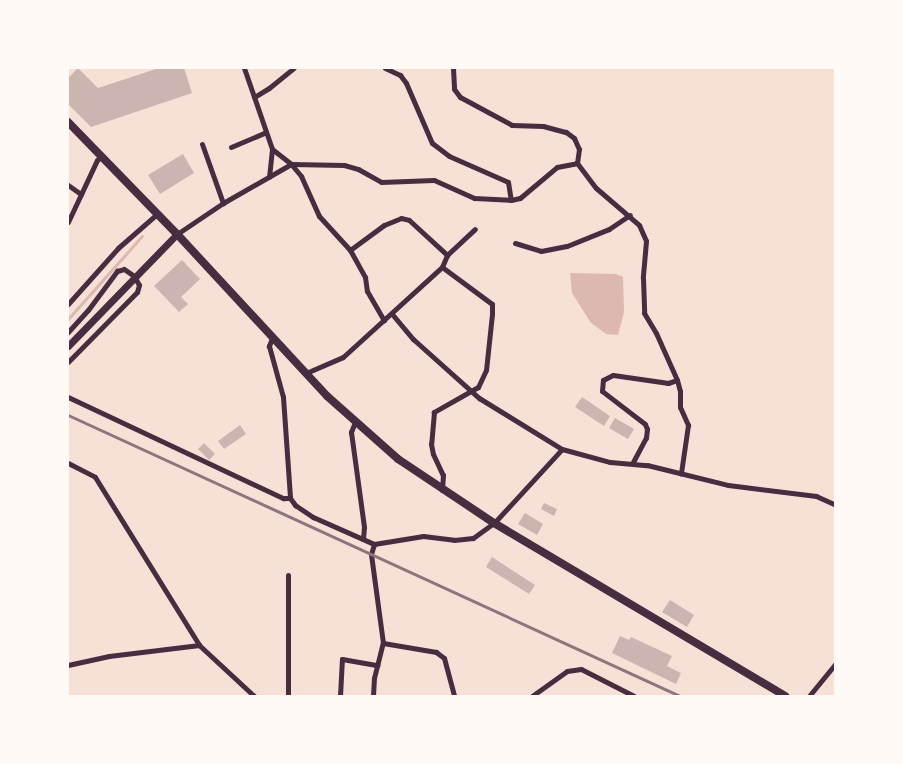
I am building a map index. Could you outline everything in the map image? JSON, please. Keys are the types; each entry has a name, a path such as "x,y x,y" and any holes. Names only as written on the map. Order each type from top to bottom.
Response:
{"main road":[{"path":"68,122 158,213 306,374 355,422 398,459 442,491 494,523 785,696"}],"street":[{"path":"244,68 272,149 269,177"},
{"path":"254,97 294,68"},
{"path":"385,68 400,75 406,83 432,142 449,156 508,182 511,200"},
{"path":"453,68 454,89 460,98 512,125 543,126 566,132 574,138 579,149 577,163 596,188 639,225 646,241 643,278 644,313 681,391 680,407 688,434 681,473"},
{"path":"231,147 266,132"},
{"path":"202,144 223,203"},
{"path":"272,149 291,164 301,176 319,216 350,250 365,277 367,291 384,320"},
{"path":"68,222 97,160 102,156"},
{"path":"68,346 177,234 223,203 291,164 344,165 358,169 381,182 434,180 474,198 511,200 519,198 557,167 577,163"},
{"path":"68,185 81,194"},
{"path":"68,304 129,237 158,213"},
{"path":"515,243 541,251 567,246 609,229 630,215"},
{"path":"350,250 384,225 401,218 409,220 447,255"},
{"path":"306,374 343,357 442,267 447,255 475,229"},
{"path":"442,267 492,304 486,370 478,387 434,412 431,444 443,475 442,491"},
{"path":"68,332 117,272 124,269 134,276 139,285 137,292 68,362"},
{"path":"392,314 413,339 472,392 562,449 610,462 633,462 728,485 816,496 836,505"},
{"path":"272,338 269,346 283,397 290,498"},
{"path":"633,462 646,438 647,429 645,424 602,391 603,380 613,375 668,383 677,380"},
{"path":"68,397 275,494 290,498 313,517 374,544 423,536 454,540 473,538 494,523 562,449"},
{"path":"355,422 351,432 364,526 363,539"},
{"path":"68,463 95,477 200,645 254,696"},
{"path":"373,696 377,665 383,644 371,554 374,544"},
{"path":"288,574 288,696"},
{"path":"383,644 436,652 444,658 454,696"},
{"path":"68,665 109,656 200,645"},
{"path":"340,696 342,659 377,665"},
{"path":"809,696 836,663"},
{"path":"532,696 567,671 581,669 634,696"}],"shaded area":[{"path":"570,273 616,274 623,277 624,312 618,335 606,334 591,323 572,293"}],"building":[{"path":"78,68 98,88 159,68 184,68 192,93 91,127 68,104 68,78"},
{"path":"183,154 194,173 160,194 148,175"},
{"path":"182,260 200,279 181,297 188,304 179,312 154,286"},
{"path":"582,397 610,416 604,426 575,407"},
{"path":"615,418 634,429 628,439 609,428"},
{"path":"240,425 246,434 224,449 218,441"},
{"path":"204,443 215,454 209,460 198,449"},
{"path":"544,503 557,509 554,516 541,509"},
{"path":"525,513 543,524 537,535 518,524"},
{"path":"492,557 535,585 529,594 486,567"},
{"path":"670,600 694,615 687,627 662,612"},
{"path":"620,636 629,640 631,637 672,656 667,666 681,673 676,684 612,653"}],"waterway":[{"path":"68,319 142,236"}],"railway":[{"path":"68,415 680,696"}]}
